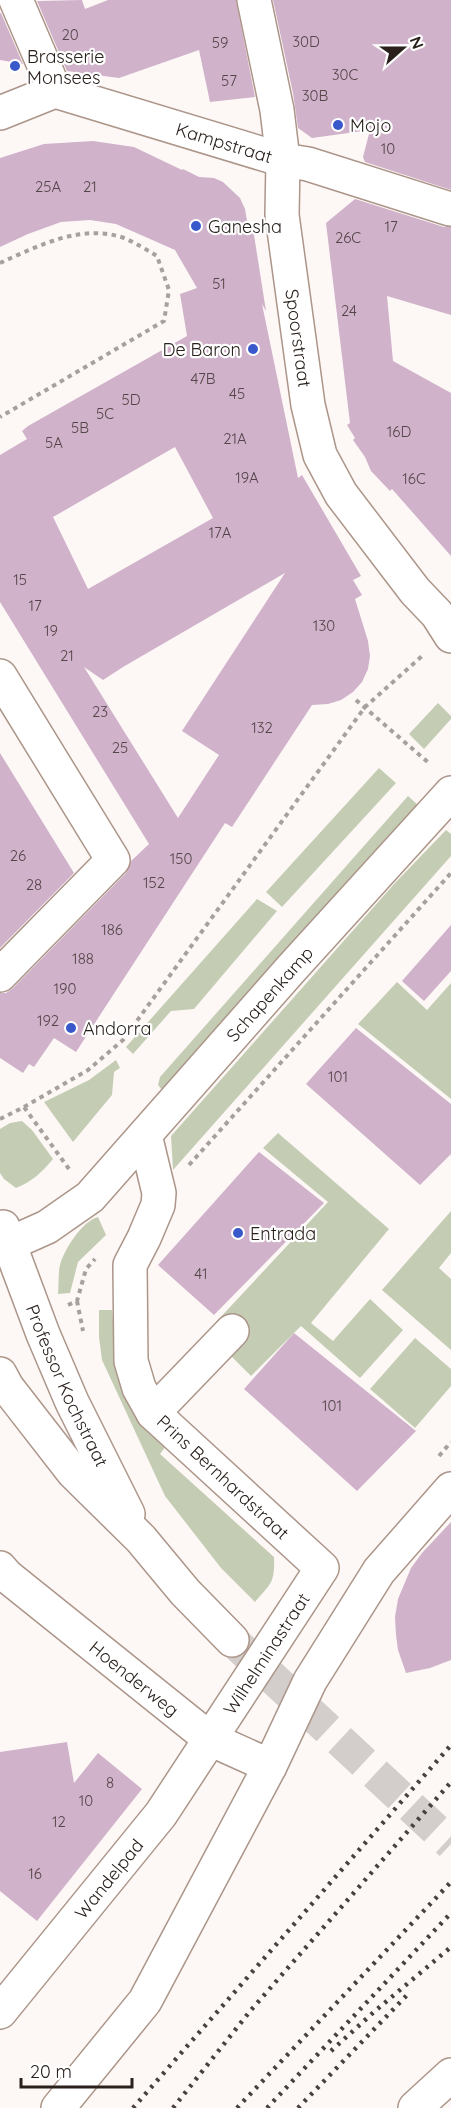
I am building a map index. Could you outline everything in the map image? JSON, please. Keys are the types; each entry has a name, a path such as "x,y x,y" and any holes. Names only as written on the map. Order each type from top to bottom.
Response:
{"street":[{"path":"0,113 55,91 16,0"},
{"name":"Spoorstraat","path":"254,0 278,110 282,160 282,214 308,405 320,455 341,494 415,591 437,614 449,634"},
{"name":"Kampstraat","path":"55,91 282,160 308,164 450,209"},
{"path":"0,676 112,860 0,975"},
{"name":"Schapenkamp","path":"3,1233 47,1227 90,1197 299,960 442,780"},
{"path":"145,1135 159,1193"},
{"name":"Prins Bernhardstraat","path":"159,1193 158,1205 130,1265 131,1360 139,1388 153,1413 322,1568"},
{"name":"Professor Kochstraat","path":"3,1233 72,1402 141,1539"},
{"path":"153,1413 232,1331"},
{"name":"Professor Kochstraat","path":"2,1388 73,1472 141,1539 185,1592 232,1640"},
{"path":"58,2108 145,2001 270,1766 310,1681 380,1571 451,1489"},
{"name":"Wilhelminastraat","path":"210,1739 322,1568"},
{"name":"Hoenderweg","path":"2,1577 210,1739 270,1766"},
{"name":"Wandelpad","path":"1,2005 161,1814 210,1739"},
{"path":"415,2108 451,2075"}],"path":[{"path":"0,263 52,240 94,233 124,238 157,256 169,290 164,321 0,417"},
{"path":"0,1119 88,1070 123,1040 365,706 449,634"},
{"path":"356,700 442,780"},
{"path":"159,1193 187,1167 451,873"},
{"path":"24,1107 90,1197"}],"green space":[{"path":"438,703 451,716 451,719 424,749 409,734"},
{"path":"379,768 396,783 282,907 266,892"},
{"path":"408,796 418,805 162,1090 158,1085 160,1077"},
{"path":"446,830 451,834 451,856 173,1170 171,1136 395,883"},
{"path":"257,899 277,911 194,1009 171,1011 133,1054 126,1047"},
{"path":"397,982 427,1010 451,983 451,1099 358,1024"},
{"path":"116,1060 120,1068 114,1072 112,1095 73,1142 44,1102 89,1080"},
{"path":"22,1121 32,1130 53,1159 36,1176 16,1188 0,1173 0,1129 10,1123"},
{"path":"278,1133 389,1229 311,1323 333,1341 370,1299 403,1330 360,1378 301,1326 251,1376 231,1356 240,1342 216,1322 328,1202 263,1148"},
{"path":"451,1211 451,1253 439,1268 451,1279 451,1350 382,1290"},
{"path":"98,1217 106,1235 78,1262 70,1293 58,1294 59,1268 65,1252 80,1230"},
{"path":"99,1310 112,1310 116,1351 166,1446 160,1454 274,1557 273,1578 255,1602 221,1568 165,1496 102,1360"},
{"path":"415,1338 451,1369 451,1386 415,1428 370,1389"}],"building":[{"path":"82,0 85,9 108,0 236,0 255,97 210,102 199,50 119,78 67,71 37,1"},
{"path":"273,0 451,0 451,190 365,162 363,157 370,130 312,138 298,128 293,93"},
{"path":"1,13 23,64 0,60"},
{"path":"93,141 134,147 199,177 214,178 223,182 240,198 254,235 266,311 262,304 298,478 302,475 361,576 353,580 362,595 355,599 368,641 370,656 368,669 362,682 353,692 341,700 312,705 232,827 225,823 76,1052 54,1038 34,1067 29,1064 23,1073 0,1058 0,993 6,993 13,988 126,873 131,861 149,844 0,602 0,455 27,439 22,431 28,426 187,336 180,294 197,288 175,250 116,224 90,220 61,222 0,247 0,158 44,144","holes":["175,447 213,518 88,589 53,517","285,573 182,731 219,755 178,818 84,667 103,680"]},
{"path":"355,199 444,227 451,227 451,315 387,296 393,361 451,393 451,556 392,489 390,491 371,471 347,425 350,423 326,223"},
{"path":"0,753 74,873 0,948"},
{"path":"451,925 451,971 424,1001 402,981"},
{"path":"356,1028 451,1104 451,1154 420,1185 306,1084"},
{"name":"Entrada","path":"259,1152 324,1203 214,1315 158,1265"},
{"path":"294,1333 416,1431 357,1491 244,1389"},
{"path":"451,1522 451,1660 430,1668 406,1673 398,1650 396,1635 395,1617 398,1599 411,1568"},
{"path":"67,1742 74,1783 98,1753 142,1789 37,1921 0,1891 0,1752"}],"tunnel":[{"path":"232,1640 451,1844"}],"railway":[{"path":"133,2108 451,1745"},
{"path":"173,2108 251,2010 451,1782"},
{"path":"237,2108 451,1882"},
{"path":"267,2108 451,1913"},
{"path":"331,2051 451,1947"},
{"path":"298,2108 410,1992"}],"place":[{"name":"Brasserie Monsees","path":"15,66"},
{"name":"Mojo","path":"338,125"},
{"name":"Ganesha","path":"196,226"},
{"name":"De Baron","path":"253,349"},
{"name":"Andorra","path":"71,1028"},
{"name":"Entrada","path":"238,1233"}]}
